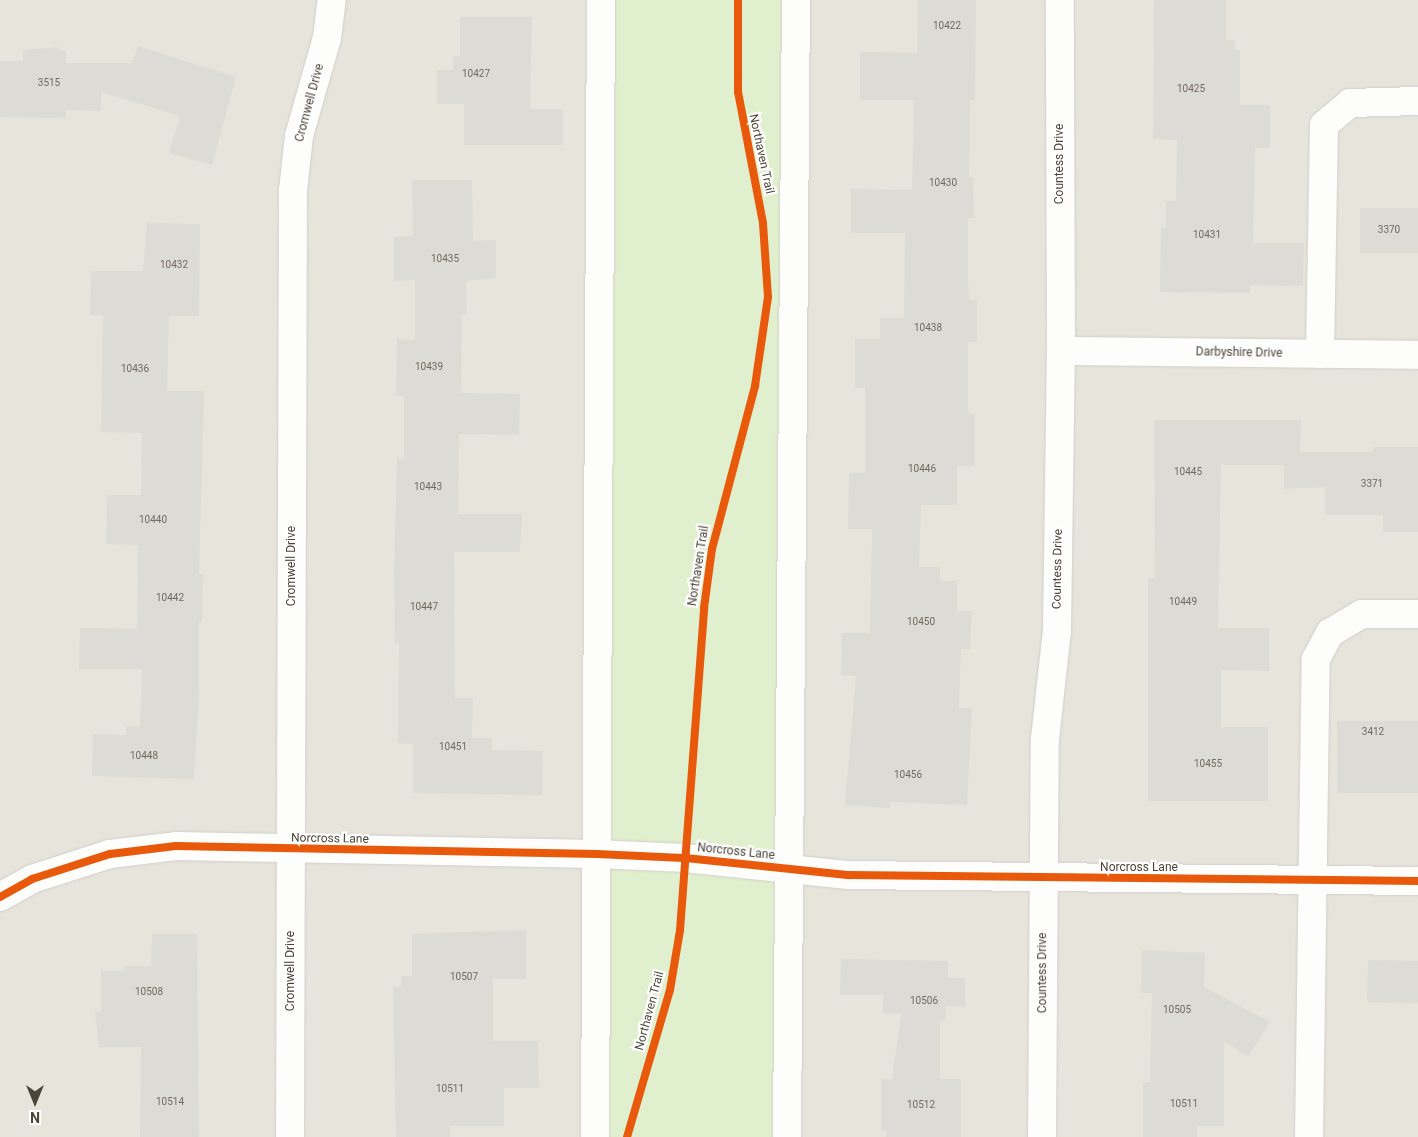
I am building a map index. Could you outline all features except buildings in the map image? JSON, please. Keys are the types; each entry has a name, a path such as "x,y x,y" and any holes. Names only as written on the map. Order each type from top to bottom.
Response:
{"street":[{"name":"Cromwell Drive","path":"290,1137 293,191 299,136 327,38 332,0"},
{"path":"595,1137 601,0"},
{"path":"787,1137 796,0"},
{"name":"Countess Drive","path":"1042,1137 1045,739 1057,631 1061,351 1060,0"},
{"path":"1320,354 1324,126 1350,102 1418,101"},
{"name":"Darbyshire Drive","path":"1061,351 1418,355"},
{"path":"1309,1137 1316,659 1330,633 1362,614 1418,614"},
{"name":"Norcross Lane","path":"0,896 32,879 110,854 176,846 292,850 597,854 686,858 848,875 1044,879 1418,881"}],"shaded area":[{"path":"0,0 592,0 584,1137 0,1137"},
{"path":"794,0 1418,0 1418,1137 786,1137"}],"green space":[{"path":"592,0 794,0 786,1137 584,1137"}],"cycle path":[{"name":"Northaven Trail","path":"627,1137 670,990 680,930 704,608 712,549 755,386 768,297 763,223 738,92 738,0"},
{"path":"0,897 32,879 110,854 176,846 597,854 685,858 848,875 1418,881"}]}
